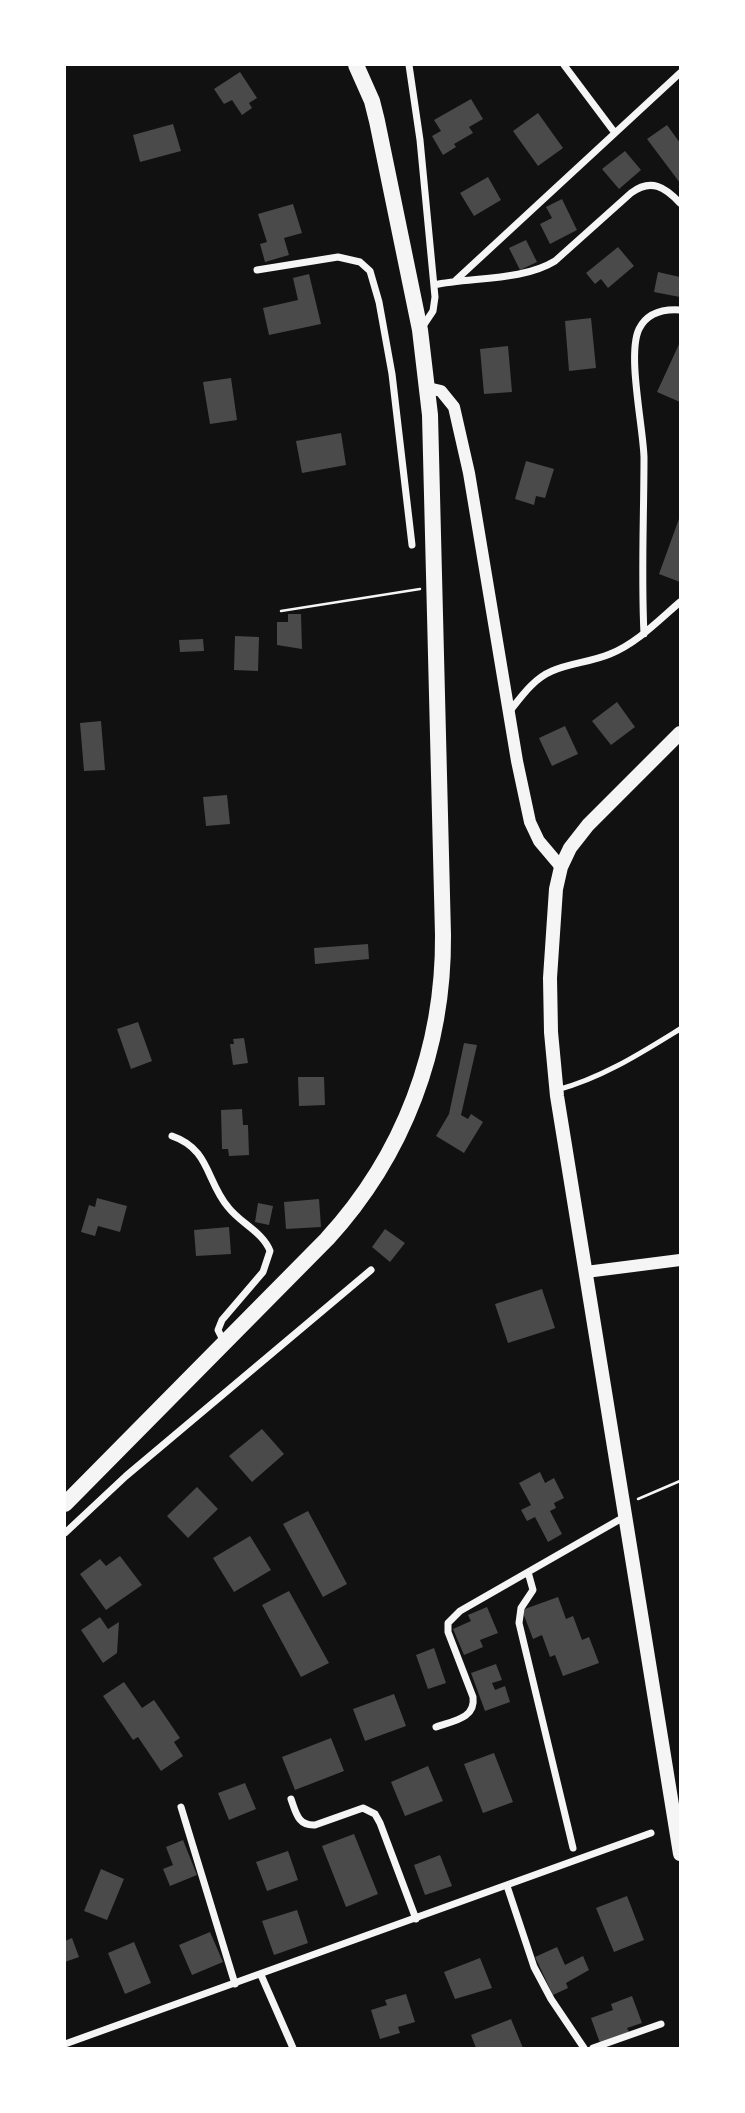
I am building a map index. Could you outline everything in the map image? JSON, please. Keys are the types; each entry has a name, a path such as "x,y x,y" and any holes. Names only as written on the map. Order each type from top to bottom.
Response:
{"main road":[{"path":"65,1504 327,1239 357,1204 394,1144 413,1102 427,1063 439,1008 443,952 428,388 421,330 377,121 356,65"},
{"path":"680,733 588,825 570,848 561,867 556,889 550,978 551,1032 557,1090 680,1854"}],"street":[{"path":"409,65 421,149 435,307 421,330"},
{"path":"564,65 615,133"},
{"path":"456,280 680,73"},
{"path":"434,285 456,280 526,273 552,263 631,193 645,185 655,184 663,188 680,203"},
{"path":"257,270 338,257 360,262 370,271 379,302 392,374 410,545 434,545"},
{"path":"644,634 641,578 643,454 636,343 639,329 646,320 666,310 680,310"},
{"path":"428,388 441,391 454,407 469,473 509,712 532,828 545,850 561,867"},
{"path":"509,712 545,674 610,655 644,634 680,602"},
{"path":"172,1136 197,1150 225,1204 261,1237 270,1251 263,1272 222,1320 219,1333 225,1342"},
{"path":"586,1272 680,1260"},
{"path":"65,1533 127,1476 371,1270"},
{"path":"436,1727 467,1716 473,1706 473,1697 448,1632 448,1622 460,1611 528,1572 624,1511"},
{"path":"528,1572 533,1590 521,1608 519,1619 573,1848"},
{"path":"291,1799 298,1818 307,1825 315,1825 363,1808 375,1814 416,1919"},
{"path":"181,1807 235,1984"},
{"path":"65,2044 651,1833"},
{"path":"507,1885 526,1949 539,1977 584,2048"},
{"path":"261,1975 293,2048"},
{"path":"593,2048 661,2024"}],"lane":[{"path":"557,1090 582,1083 617,1066 680,1029"}],"path":[{"path":"281,611 435,586"},
{"path":"624,1511 680,1481"}],"building":[{"path":"240,72 257,98 249,103 252,108 242,115 232,100 224,104 214,89"},
{"path":"471,99 483,119 469,127 473,133 454,144 456,147 443,155 432,136 441,131 434,120"},
{"path":"538,113 563,148 538,166 513,131"},
{"path":"173,124 181,151 140,162 133,135"},
{"path":"667,125 680,143 680,183 647,139"},
{"path":"625,151 641,170 619,189 602,169"},
{"path":"488,177 501,200 474,216 460,193"},
{"path":"562,199 577,230 550,244 540,224 552,218 546,207"},
{"path":"293,204 302,233 284,238 289,255 265,262 260,244 267,242 258,214"},
{"path":"526,240 537,262 520,270 509,248"},
{"path":"618,247 634,266 608,288 601,279 595,284 586,273"},
{"path":"658,272 680,277 680,297 654,292"},
{"path":"309,274 321,324 269,335 263,308 298,300 293,278"},
{"path":"591,318 596,368 569,371 565,321"},
{"path":"680,342 680,402 657,392"},
{"path":"508,346 512,392 484,394 480,349"},
{"path":"231,378 237,420 210,424 203,382"},
{"path":"341,433 346,465 302,473 296,441"},
{"path":"526,461 554,469 545,498 536,496 534,505 515,499"},
{"path":"680,516 680,582 659,574"},
{"path":"288,614 301,614 302,649 277,645 277,622 288,622"},
{"path":"235,636 259,637 258,671 234,670"},
{"path":"203,639 204,651 180,652 179,640"},
{"path":"617,702 635,727 611,745 592,721"},
{"path":"101,721 105,770 84,771 80,723"},
{"path":"565,726 578,754 552,766 539,738"},
{"path":"227,795 230,824 206,826 203,797"},
{"path":"368,944 369,959 315,964 314,948"},
{"path":"138,1022 152,1061 131,1069 117,1029"},
{"path":"244,1038 248,1063 233,1065 230,1044 234,1044 233,1039"},
{"path":"464,1043 477,1045 461,1115 468,1119 471,1114 483,1122 464,1153 436,1136 449,1114"},
{"path":"298,1077 324,1077 325,1105 299,1106"},
{"path":"242,1109 243,1125 248,1125 249,1155 229,1156 228,1149 222,1149 221,1110"},
{"path":"97,1198 127,1206 120,1232 98,1226 95,1236 81,1232 89,1205 95,1207"},
{"path":"319,1199 321,1227 286,1229 284,1202"},
{"path":"258,1203 273,1206 269,1225 255,1222"},
{"path":"229,1227 231,1254 196,1256 194,1230"},
{"path":"385,1229 405,1243 390,1262 372,1247"},
{"path":"542,1289 555,1328 508,1343 495,1304"},
{"path":"262,1429 284,1454 252,1482 229,1456"},
{"path":"540,1472 545,1483 554,1478 564,1498 554,1503 556,1508 550,1511 562,1534 548,1542 535,1517 527,1521 521,1510 531,1505 519,1483"},
{"path":"197,1487 218,1509 188,1538 167,1516"},
{"path":"308,1511 347,1584 323,1597 283,1524"},
{"path":"250,1536 271,1570 234,1592 213,1558"},
{"path":"120,1556 142,1585 106,1610 80,1574 100,1559 106,1566"},
{"path":"289,1591 329,1663 301,1677 262,1605"},
{"path":"558,1597 566,1619 573,1616 582,1640 589,1637 599,1663 563,1676 555,1655 550,1657 542,1635 533,1639 522,1610"},
{"path":"487,1607 498,1633 480,1640 483,1647 464,1655 453,1629 471,1621 468,1615"},
{"path":"100,1617 108,1629 119,1622 117,1653 103,1663 81,1630"},
{"path":"434,1648 446,1683 428,1689 416,1655"},
{"path":"496,1664 502,1680 492,1683 495,1690 505,1686 510,1702 485,1711 471,1673"},
{"path":"124,1682 142,1708 154,1700 180,1738 174,1742 183,1756 161,1771 138,1737 133,1740 103,1696"},
{"path":"394,1694 406,1726 365,1741 353,1709"},
{"path":"331,1738 344,1771 295,1790 282,1757"},
{"path":"494,1753 513,1802 483,1813 464,1764"},
{"path":"428,1766 443,1801 405,1816 391,1782"},
{"path":"245,1783 256,1809 229,1820 218,1793"},
{"path":"354,1834 378,1894 346,1907 322,1846"},
{"path":"183,1840 197,1875 170,1886 163,1869 173,1865 166,1847"},
{"path":"288,1851 298,1880 267,1891 256,1862"},
{"path":"440,1855 452,1886 425,1895 414,1865"},
{"path":"101,1869 124,1879 107,1920 84,1911"},
{"path":"627,1896 644,1940 614,1952 596,1908"},
{"path":"297,1910 308,1943 274,1955 262,1921"},
{"path":"210,1932 223,1962 192,1975 179,1945"},
{"path":"72,1938 79,1957 65,1962 65,1941"},
{"path":"134,1942 151,1983 125,1994 108,1953"},
{"path":"557,1947 565,1965 583,1956 589,1970 566,1983 568,1988 553,1995 535,1957"},
{"path":"480,1958 492,1988 455,1999 444,1972"},
{"path":"406,1994 415,2022 398,2027 400,2033 380,2039 371,2010 387,2005 385,2000"},
{"path":"632,1996 642,2023 627,2028 629,2032 600,2043 591,2018 613,2010 611,2004"},
{"path":"511,2019 523,2048 476,2048 471,2035"}]}
